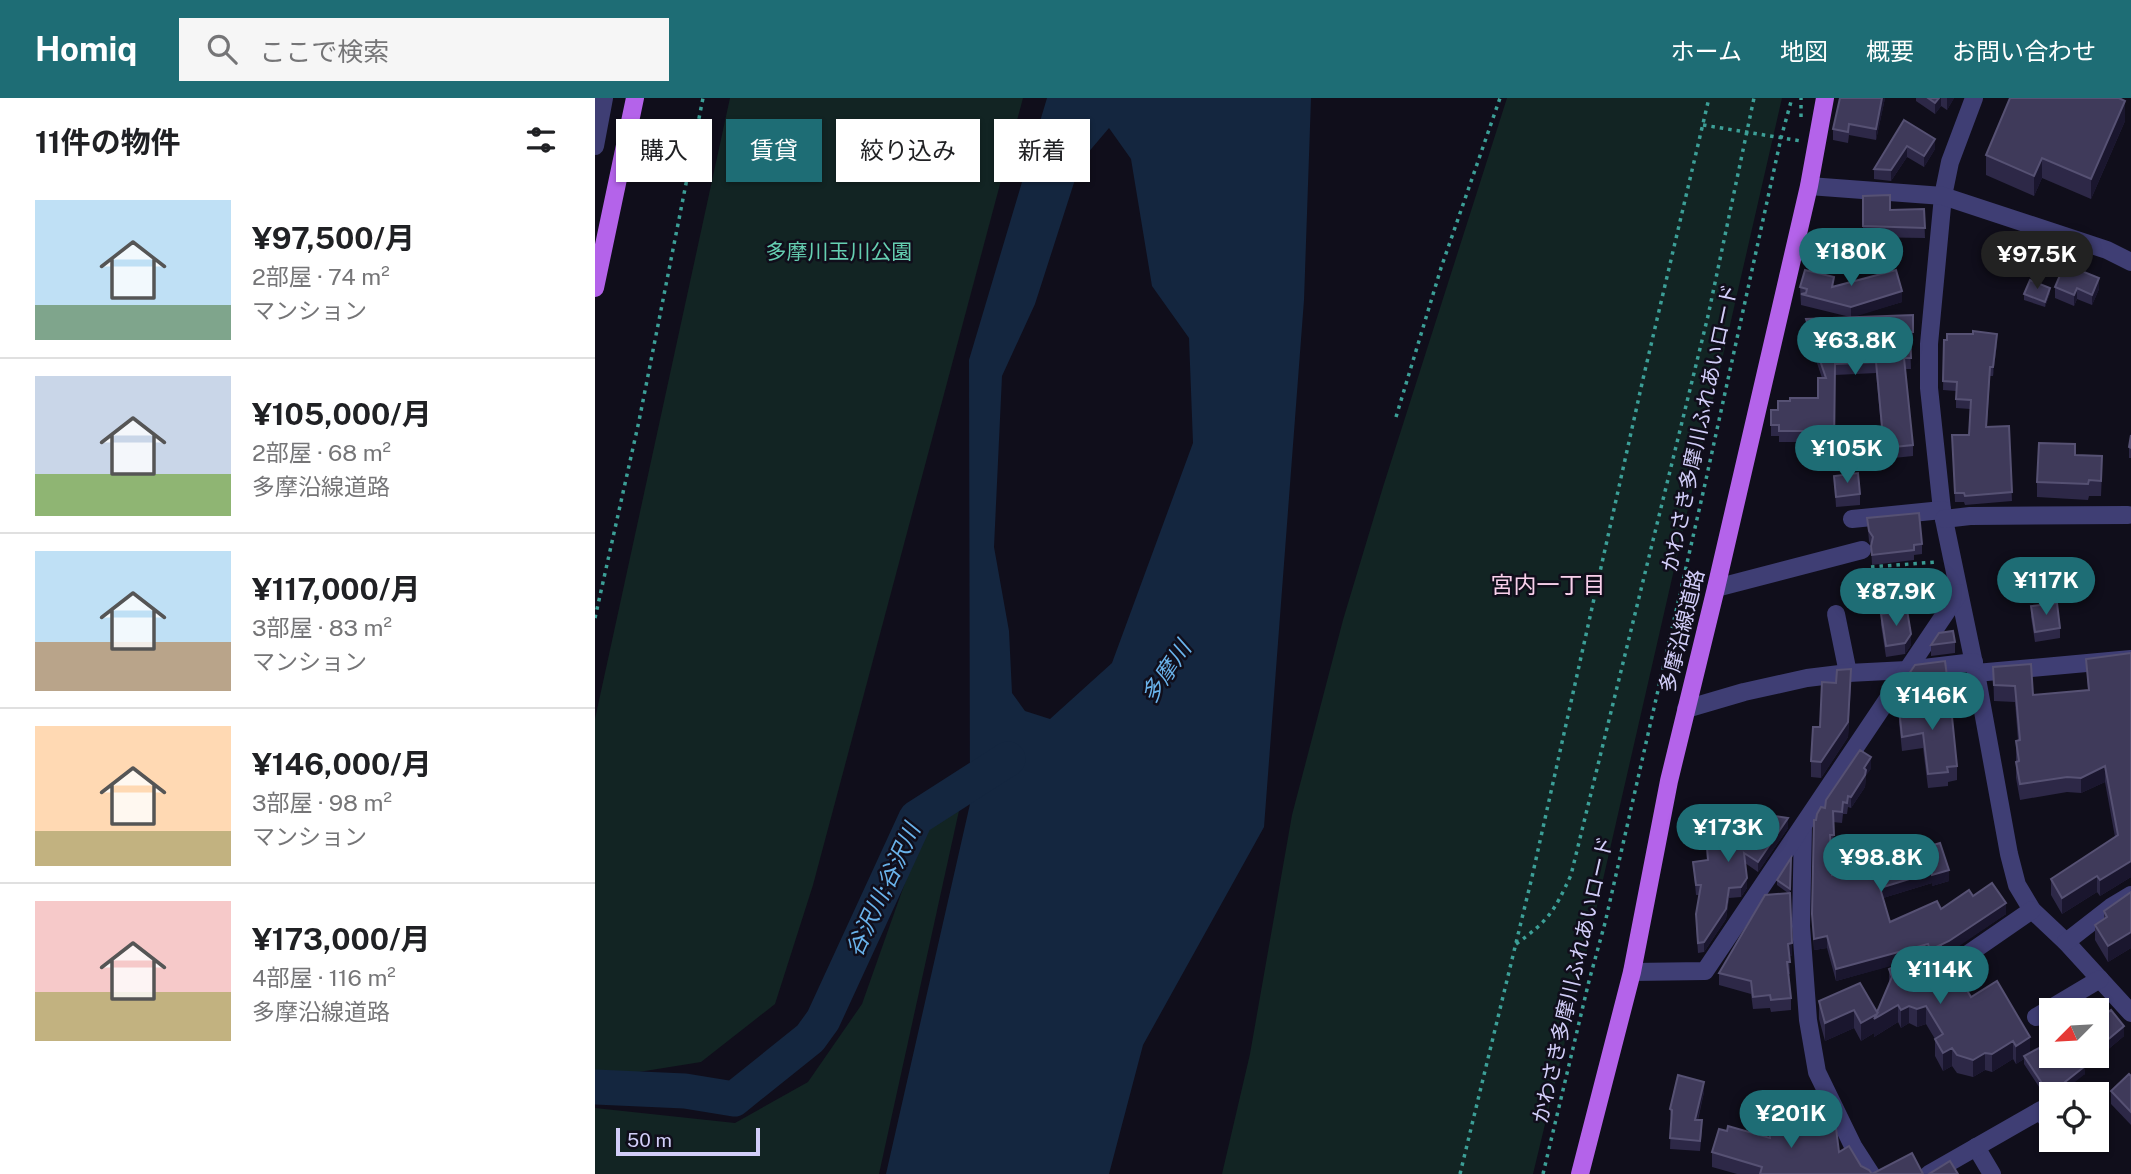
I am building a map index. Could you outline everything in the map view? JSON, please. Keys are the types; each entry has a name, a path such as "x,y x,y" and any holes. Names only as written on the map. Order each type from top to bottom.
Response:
{"main road":[{"path":"595,288 635,98"},
{"name":"多摩沿線道路","path":"1580,1174 1632,972 1669,781 1809,186 1825,98"}],"street":[{"path":"595,146 604,98"},
{"path":"1975,98 1950,162 1943,196 1929,344 1943,514 2017,885 2032,910 2129,1009"},
{"path":"1809,186 1943,196 2107,250 2131,262"},
{"path":"1852,519 1943,514 2128,516"},
{"path":"1716,589 1862,550"},
{"path":"1632,972 1705,971 1959,593"},
{"path":"1836,614 1848,673"},
{"path":"1686,709 1744,692 1848,673 2131,659"},
{"path":"1803,826 1801,926 1808,1020 1817,1072 1853,1146 1871,1174"},
{"path":"2066,943 2111,907 2131,895"},
{"path":"1958,961 2032,910"},
{"path":"2036,1017 2100,979"},
{"path":"1930,1174 2039,1112"},
{"path":"1976,1147 1992,1174"}],"path":[{"path":"595,618 639,421 703,98"},
{"path":"1396,417 1441,268 1500,98"},
{"path":"1460,1174 1709,98"},
{"path":"1515,944 1542,926 1557,906 1571,875 1708,316 1754,98"},
{"name":"かわさき多摩川ふれあいロード","path":"1543,1174 1605,923 1792,98"},
{"path":"1703,125 1801,141"},
{"path":"1862,550 1868,568 1952,560"}],"green space":[{"name":"多摩川玉川公園","path":"730,98 1023,98 1017,119 994,119 994,182 1001,182 813,885 775,1004 701,1062 620,1075 595,1070 595,719"},
{"path":"1507,98 1782,98 1533,1174 1222,1174 1250,1054 1292,815 1343,620"},
{"path":"953,803 960,806 879,1174 595,1174 595,1108 735,1123 808,1082 862,1004 924,829"}],"water":[{"name":"多摩川","path":"1047,98 1311,98 1304,300 1264,827 1143,1045 1109,1174 886,1174 970,804 969,360 1022,182 1074,182 1035,304 1002,376 994,547 1009,631 1012,693 1025,711 1050,719 1112,663 1193,443 1189,338 1152,286 1131,159 1109,128 1090,150 1090,119 1041,119"}],"building":[{"path":"1840,98 1882,98 1876,129 1849,124 1848,132 1833,129"},
{"path":"2010,98 2119,98 2125,101 2091,179 2042,158 2034,176 1986,155"},
{"path":"1904,120 1935,139 1924,156 1907,146 1891,170 1874,169"},
{"path":"1890,195 1890,210 1924,209 1925,228 1863,226 1863,196"},
{"path":"2069,254 2083,260 2079,270 2099,278 2092,295 2077,288 2074,295 2055,287"},
{"path":"1805,270 1834,277 1832,287 1896,270 1902,291 1851,307 1801,294 1806,293 1807,289 1800,287"},
{"path":"2030,280 2050,288 2045,302 2024,294"},
{"path":"1913,315 1913,332 1910,332 1911,358 1904,358 1913,445 1884,448 1876,362 1835,364 1834,448 1806,448 1806,431 1779,431 1779,425 1771,425 1771,410 1778,410 1778,401 1818,398 1818,378 1826,378 1806,319"},
{"path":"1973,331 1997,334 1993,367 1990,367 1986,427 2009,426 2012,492 1965,496 1964,493 1955,493 1952,435 1969,435 1971,400 1956,399 1957,382 1943,381 1944,340 1947,340 1947,334 1973,334"},
{"path":"2039,443 2075,444 2075,455 2102,456 2101,481 2089,480 2088,484 2037,482"},
{"path":"1858,473 1860,494 1836,497 1834,476"},
{"path":"1919,513 1922,544 1914,545 1914,550 1872,555 1873,537 1867,518"},
{"path":"2057,603 2060,628 2035,632 2031,606"},
{"path":"1907,610 1911,634 1905,643 1886,646 1881,614"},
{"path":"1953,631 1955,642 1931,645 1939,633"},
{"path":"2131,653 2131,861 2100,880 2097,876 2062,898 2051,879 2118,835 2105,766 2081,778 2067,777 2020,784 2016,762 2019,761 2016,741 2020,740 2015,686 1994,685 1993,667 2031,664 2033,695 2089,690 2086,659"},
{"path":"1945,661 1948,684 1904,681 1915,665"},
{"path":"1851,669 1848,722 1821,762 1811,761 1813,727 1820,727 1822,682 1836,683 1837,670"},
{"path":"1950,697 1957,766 1947,767 1948,772 1928,774 1923,733 1902,737 1899,708"},
{"path":"1860,750 1871,757 1864,768 1865,775 1851,797 1848,796 1847,803 1843,802 1842,812 1833,811 1834,835 1830,835 1832,875 1940,843 1949,870 1932,875 1932,872 1880,888 1890,922 1937,901 1941,909 1969,890 1973,896 1992,883 2006,903 1949,941 1930,950 1928,944 1836,969 1827,936 1814,939 1814,820 1821,807 1825,808 1826,800"},
{"path":"1774,816 1788,818 1758,862 1744,853 1747,878 1741,887 1729,888 1726,909 1704,942 1698,943 1696,914 1701,885 1696,885 1693,862 1708,860 1705,820 1738,817 1738,820 1773,824"},
{"path":"1791,858 1790,889 1777,880"},
{"path":"2131,892 2131,932 2108,946 2095,925 2107,917 2104,911"},
{"path":"1790,893 1792,943 1788,944 1790,962 1787,962 1791,998 1771,1000 1770,995 1753,997 1751,981 1719,973 1765,895"},
{"path":"1941,946 1971,997 1997,981 2030,1037 2016,1046 2013,1041 1992,1054 1985,1053 1973,1060 1957,1055 1952,1048 1943,1053 1935,1039 1943,1034 1926,1006 1917,1009 1909,1006 1901,1010 1898,1005 1861,1023 1854,1010 1825,1023 1819,1001 1860,983 1877,1012 1892,977 1889,969"},
{"path":"2111,1010 2124,1026 2109,1039"},
{"path":"2039,1048 2039,1068 2082,1068 2065,1082 2041,1082 2024,1056"},
{"path":"2129,1074 2131,1076 2131,1112 2111,1091"},
{"path":"1678,1075 1704,1082 1695,1120 1702,1120 1700,1141 1670,1138 1670,1109"},
{"path":"1835,1120 1839,1152 1849,1146 1861,1166 1872,1174 1760,1174 1762,1167 1712,1152 1719,1129 1727,1131 1728,1126 1770,1138 1769,1128"},
{"path":"1912,1153 1923,1174 1872,1174"},
{"path":"1950,1161 1958,1174 1929,1174"}],"waterway":[{"name":"谷沢川;谷沢川","path":"595,1087 685,1091 734,1099 810,1038 823,1020 916,818 1008,759"}],"district":[{"name":"宮内一丁目","path":"1548,585"}]}
